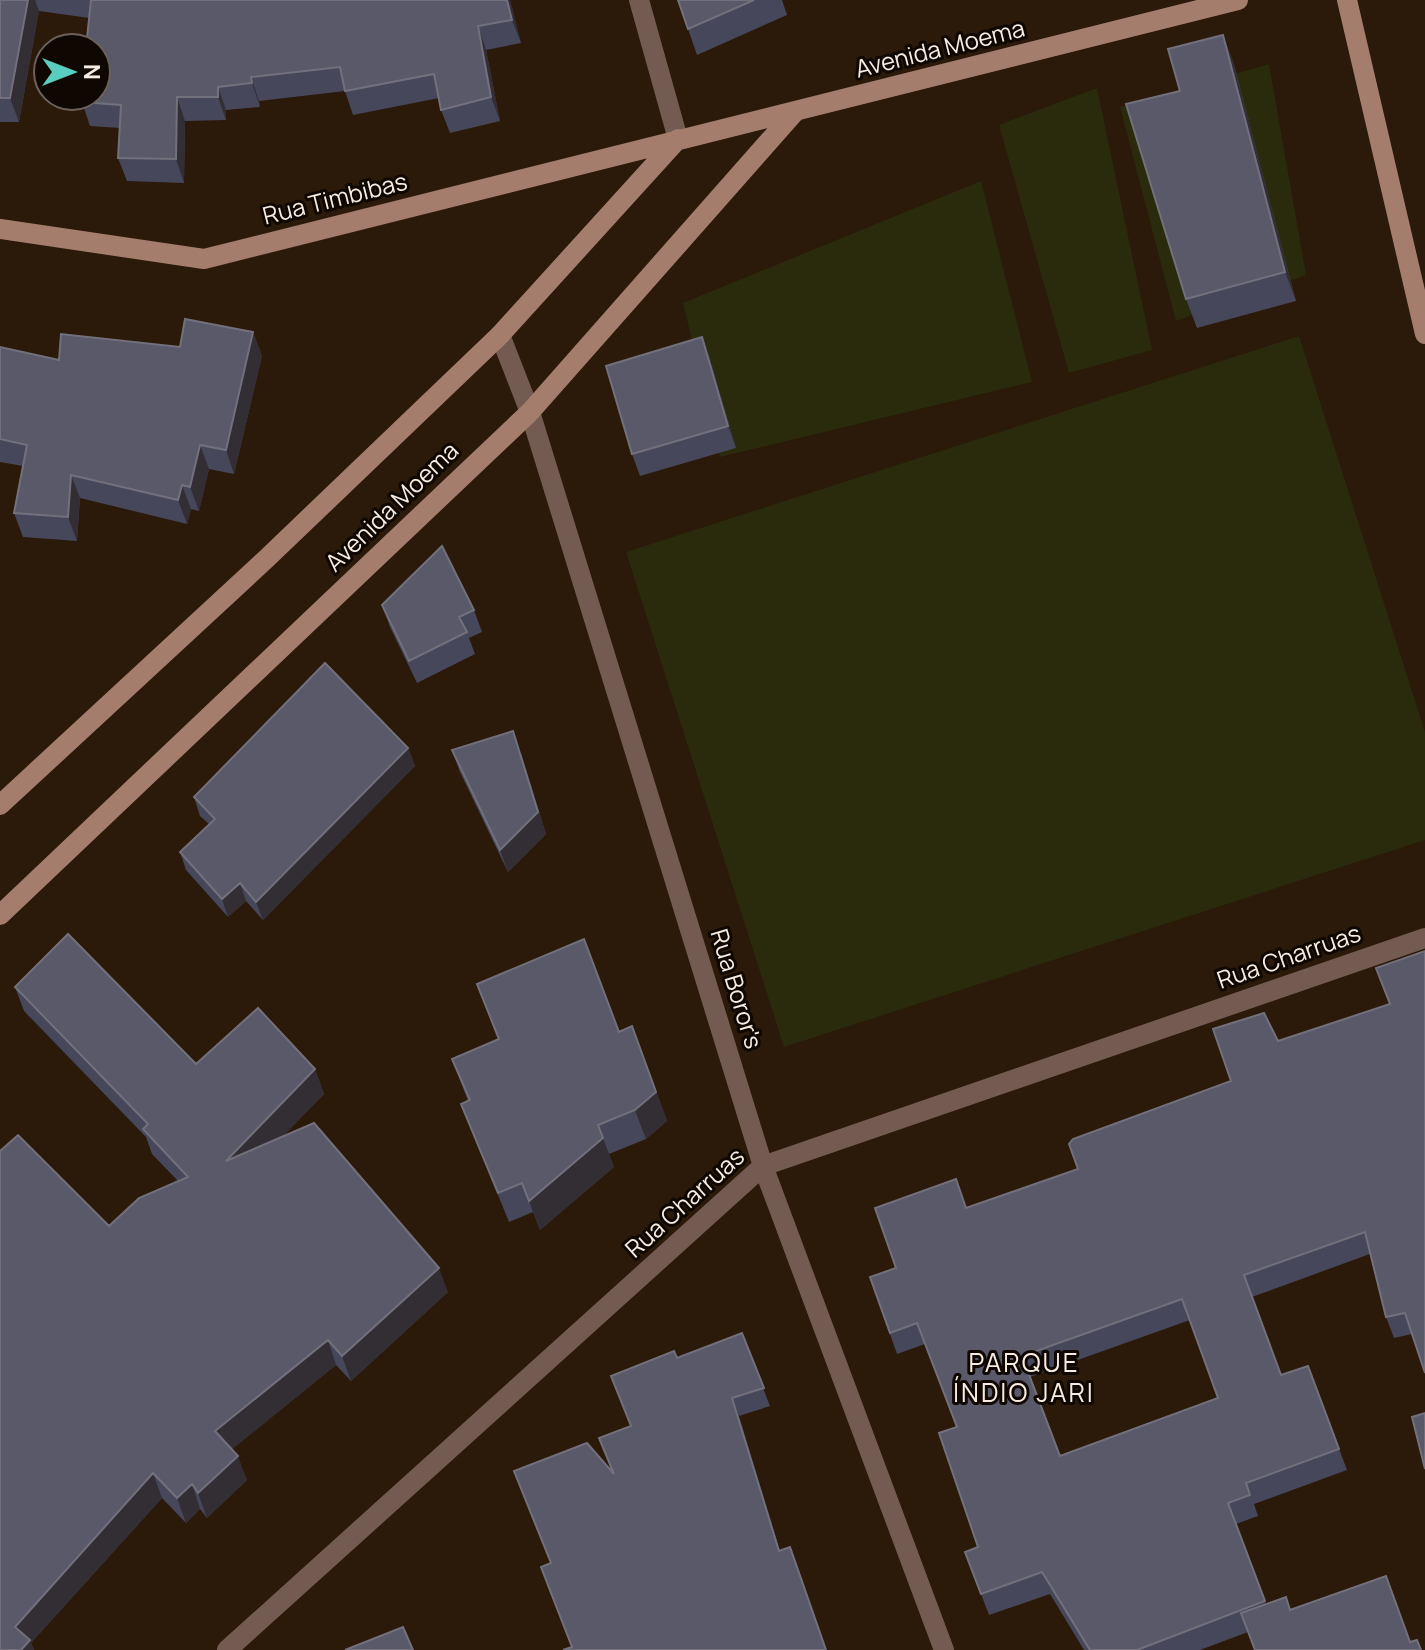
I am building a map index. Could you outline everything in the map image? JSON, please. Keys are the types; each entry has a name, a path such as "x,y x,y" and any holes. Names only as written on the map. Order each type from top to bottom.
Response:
{"street":[{"path":"639,0 678,139"},
{"name":"Avenida Moema","path":"0,805 265,560 500,335 678,139 794,113 1238,0"},
{"path":"1347,0 1425,334"},
{"name":"Avenida Moema","path":"0,915 530,412 794,113"},
{"name":"Rua Timbibas","path":"0,229 204,259 678,139"},
{"name":"Rua Boror's","path":"500,335 530,412 763,1166 944,1650"},
{"name":"Rua Charruas","path":"227,1650 763,1166 1425,938"}],"green space":[{"path":"1269,64 1306,275 1176,321 1120,107"},
{"path":"1097,88 1152,350 1069,373 999,125"},
{"path":"981,181 1032,382 720,457 683,303"},
{"path":"1299,336 1425,732 1425,840 784,1047 626,552"}],"building":[{"path":"0,0 28,0 10,98 0,98"},
{"path":"91,0 507,0 512,20 478,26 491,97 441,110 434,74 345,91 340,67 251,77 252,83 218,87 218,97 177,97 176,159 118,158 121,105 112,104 112,32 88,32"},
{"path":"678,0 754,0 688,29"},
{"path":"1223,35 1285,272 1186,299 1126,104 1180,91 1168,49"},
{"path":"185,319 253,332 226,450 200,445 190,487 182,485 178,500 71,475 68,517 14,513 27,445 0,439 0,347 59,360 61,334 180,347"},
{"path":"702,337 728,426 632,454 606,366"},
{"path":"442,546 474,610 459,617 467,632 409,661 382,605"},
{"path":"325,663 408,748 256,902 240,883 222,899 180,852 215,819 194,797"},
{"path":"513,731 538,812 500,850 452,750"},
{"path":"68,934 196,1064 258,1008 315,1069 226,1161 314,1123 439,1268 342,1356 328,1340 215,1431 238,1456 198,1493 192,1484 177,1498 153,1473 15,1627 30,1640 21,1650 0,1650 0,1151 18,1135 109,1226 139,1198 188,1177 143,1129 148,1124 15,987"},
{"path":"584,939 619,1032 632,1026 656,1092 635,1110 598,1125 603,1138 529,1201 522,1183 498,1193 461,1104 470,1100 452,1059 499,1039 477,984"},
{"path":"1425,951 1425,1373 1405,1313 1386,1317 1365,1232 1244,1275 1281,1375 1308,1366 1339,1449 1246,1483 1250,1495 1228,1503 1265,1601 1137,1650 1090,1650 1042,1572 981,1594 965,1552 978,1547 939,1433 957,1427 917,1323 890,1333 870,1277 896,1268 875,1208 956,1179 966,1208 1078,1169 1069,1144 1073,1139 1231,1081 1213,1029 1264,1013 1278,1041 1390,1004 1376,968","holes":["1182,1299 1218,1398 1060,1456 1022,1356"]},
{"path":"742,1333 764,1388 732,1398 779,1551 790,1547 826,1650 563,1650 572,1647 541,1567 551,1563 514,1471 587,1443 614,1474 599,1438 631,1426 611,1376 674,1351 677,1358"},
{"path":"1425,1413 1425,1469 1412,1417"},
{"path":"1386,1576 1410,1642 1417,1640 1421,1650 1255,1650 1241,1613 1286,1597 1290,1610"},
{"path":"403,1627 413,1650 345,1650"}],"district":[{"name":"PARQUE ÍNDIO JARI","path":"1024,1378"}]}
